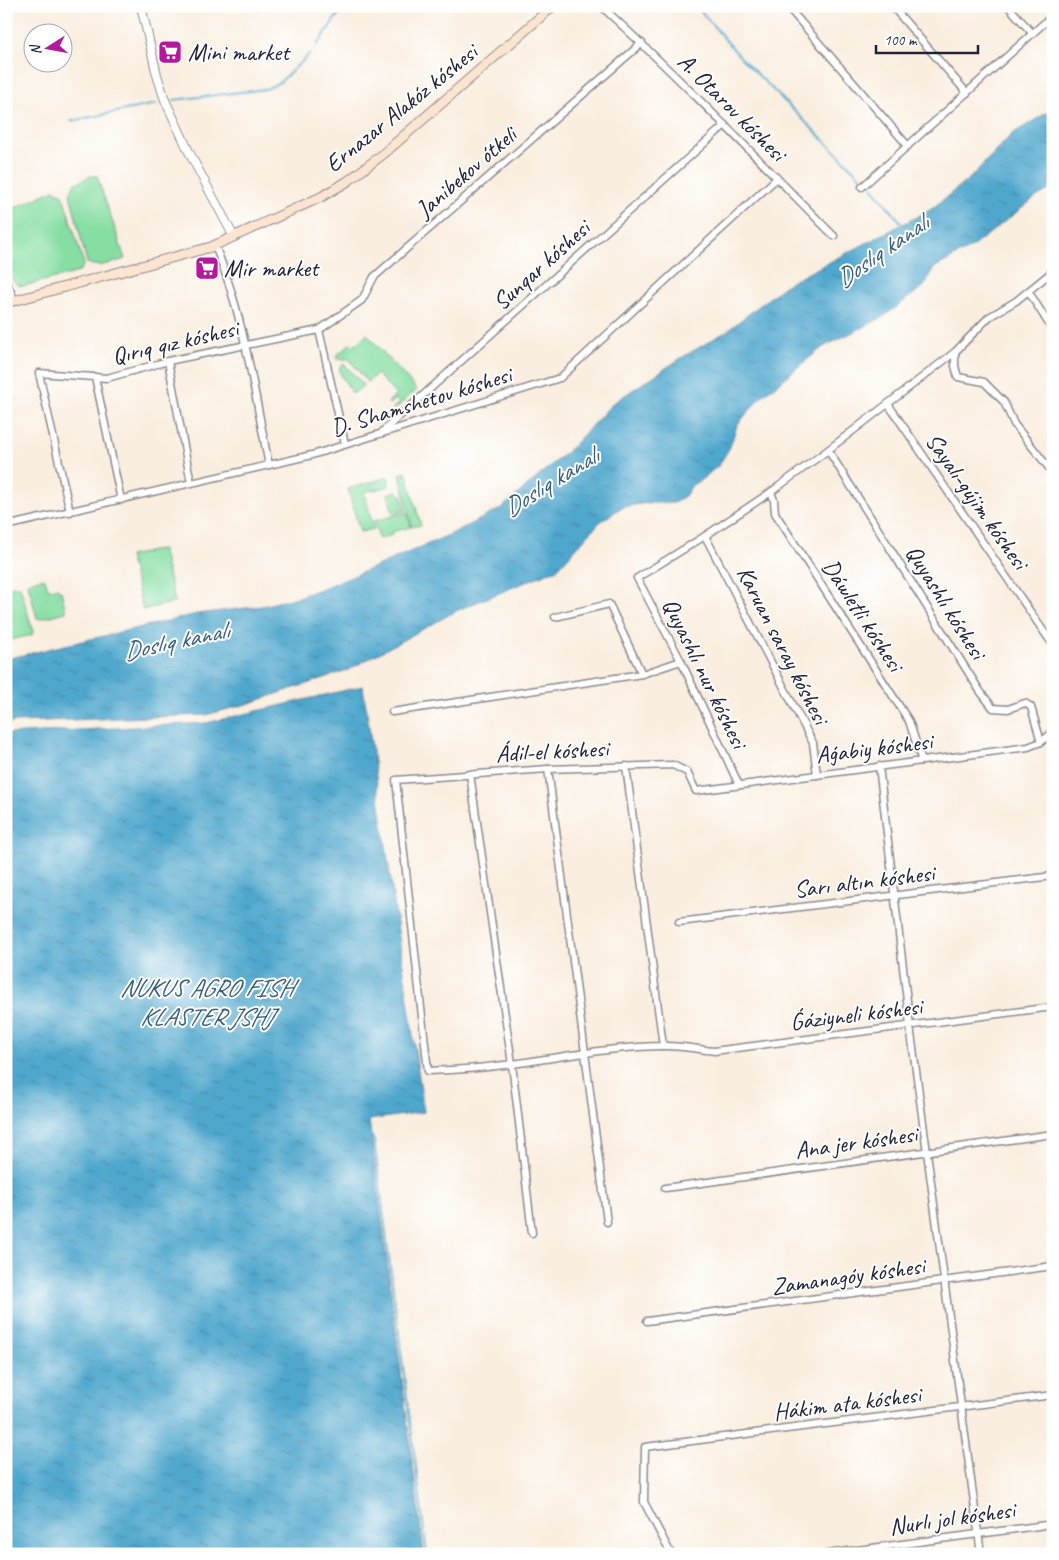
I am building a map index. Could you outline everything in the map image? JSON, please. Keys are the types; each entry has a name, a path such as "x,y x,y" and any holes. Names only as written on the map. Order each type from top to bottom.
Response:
{"main road":[{"name":"Ernazar Alakóz kóshesi","path":"11,302 215,246 292,211 348,181 407,135 553,6"}],"street":[{"path":"141,6 157,75 165,100 191,156 234,237"},
{"name":"A. Otarov kóshesi","path":"601,6 642,43 834,236"},
{"path":"787,6 908,146"},
{"path":"892,6 967,93"},
{"path":"1008,6 1033,34"},
{"path":"862,187 1053,15"},
{"name":"Janibekov ótkeli","path":"319,330 362,300 374,277 642,43"},
{"name":"Sunqar kóshesi","path":"382,433 725,125"},
{"name":"D. Shamshetov kóshesi","path":"6,526 312,454 560,378 777,178"},
{"path":"215,246 225,270 244,345 268,465"},
{"path":"705,536 771,492 828,450 955,352 989,316 1029,292 1053,271"},
{"path":"6,281 11,302"},
{"path":"1029,292 1053,331"},
{"path":"319,330 345,444"},
{"name":"Qırıq qız kóshesi","path":"70,512 40,373 107,378 168,361 319,330"},
{"path":"955,352 955,366 958,376 984,382 1004,402 1014,424 1053,473"},
{"path":"168,361 191,483"},
{"path":"95,377 121,500"},
{"name":"Sayalı-gújim kóshesi","path":"888,404 1053,644"},
{"name":"Quyashlı kóshesi","path":"828,450 980,691 993,708 1008,709 1025,703 1031,707 1041,742"},
{"name":"Dáwletli kóshesi","path":"771,492 775,513 910,721 922,761"},
{"name":"Quyashlı nur kóshesi","path":"705,536 637,578 681,661 739,785"},
{"name":"Karuan saray kóshesi","path":"705,536 813,743 817,774"},
{"path":"555,617 609,604 642,674"},
{"path":"392,712 642,674 681,661"},
{"name":"Aǵabiy kóshesi","path":"696,792 817,774 1028,747 1041,742 1053,732"},
{"name":"Ádil-el kóshesi","path":"396,780 548,769 673,765 687,772 696,792"},
{"path":"626,766 663,1046"},
{"path":"879,766 910,1026 981,1554"},
{"path":"548,769 607,1222"},
{"path":"470,774 512,1064 532,1233"},
{"name":"Ǵáziyneli kóshesi","path":"396,780 428,1071 461,1070 585,1052 663,1046 714,1051 1053,1006"},
{"name":"Sarı altın kóshesi","path":"679,922 1053,876"},
{"name":"Ana jer kóshesi","path":"665,1188 1053,1134"},
{"name":"Zamanagóy kóshesi","path":"647,1321 1053,1266"},
{"name":"Hákim ata kóshesi","path":"671,1554 644,1502 645,1447 1053,1395"},
{"name":"Nurlı jol kóshesi","path":"827,1554 1053,1524"}],"green space":[{"path":"91,176 97,176 125,259 101,265 87,263 70,194 74,184"},
{"path":"54,190 62,193 84,264 79,272 23,286 16,283 11,277 8,267 5,243 6,212"},
{"path":"367,334 417,390 394,410 393,408 399,402 395,399 389,404 388,402 396,395 377,374 367,382 349,359 337,359 336,356 351,343 354,346"},
{"path":"344,364 362,383 363,386 354,393 352,393 342,377 339,368"},
{"path":"406,472 421,525 412,527 400,474"},
{"path":"388,477 389,485 387,487 364,492 374,529 360,532 348,489"},
{"path":"397,491 402,495 406,510 393,514 388,494"},
{"path":"407,512 411,527 392,532 392,535 379,539 374,521"},
{"path":"162,549 175,602 143,610 129,556"},
{"path":"42,578 45,579 48,589 57,588 61,591 66,612 40,619 37,618 28,584"},
{"path":"20,586 33,632 32,635 6,641 6,588"}],"water":[{"name":"Doslıq kanalı","path":"1053,109 1053,188 1036,197 972,247 934,268 924,286 883,317 823,347 761,397 737,425 730,447 719,465 692,485 685,496 674,503 647,503 622,507 600,522 557,569 458,610 348,670 247,704 206,715 16,722 6,724 6,659 197,614 262,606 298,597 349,578 451,534 502,508 572,447 613,403 681,358 727,331 787,284 930,210 970,178 1012,134"},
{"name":"NUKUS AGRO FISH KLASTER JSHJ","path":"363,686 424,1112 369,1120 424,1554 6,1554 6,734 206,723"}],"waterway":[{"path":"317,45 344,6"},
{"path":"698,8 742,59 864,180"},
{"path":"174,100 266,89 280,82 310,54"},
{"path":"71,121 156,104"},
{"name":"Doslıq kanalı","path":"872,187 903,225"},
{"path":"370,1133 374,1141 427,1554"}],"place":[{"name":"Mini market","path":"170,52"},
{"name":"Mir market","path":"207,268"}]}
